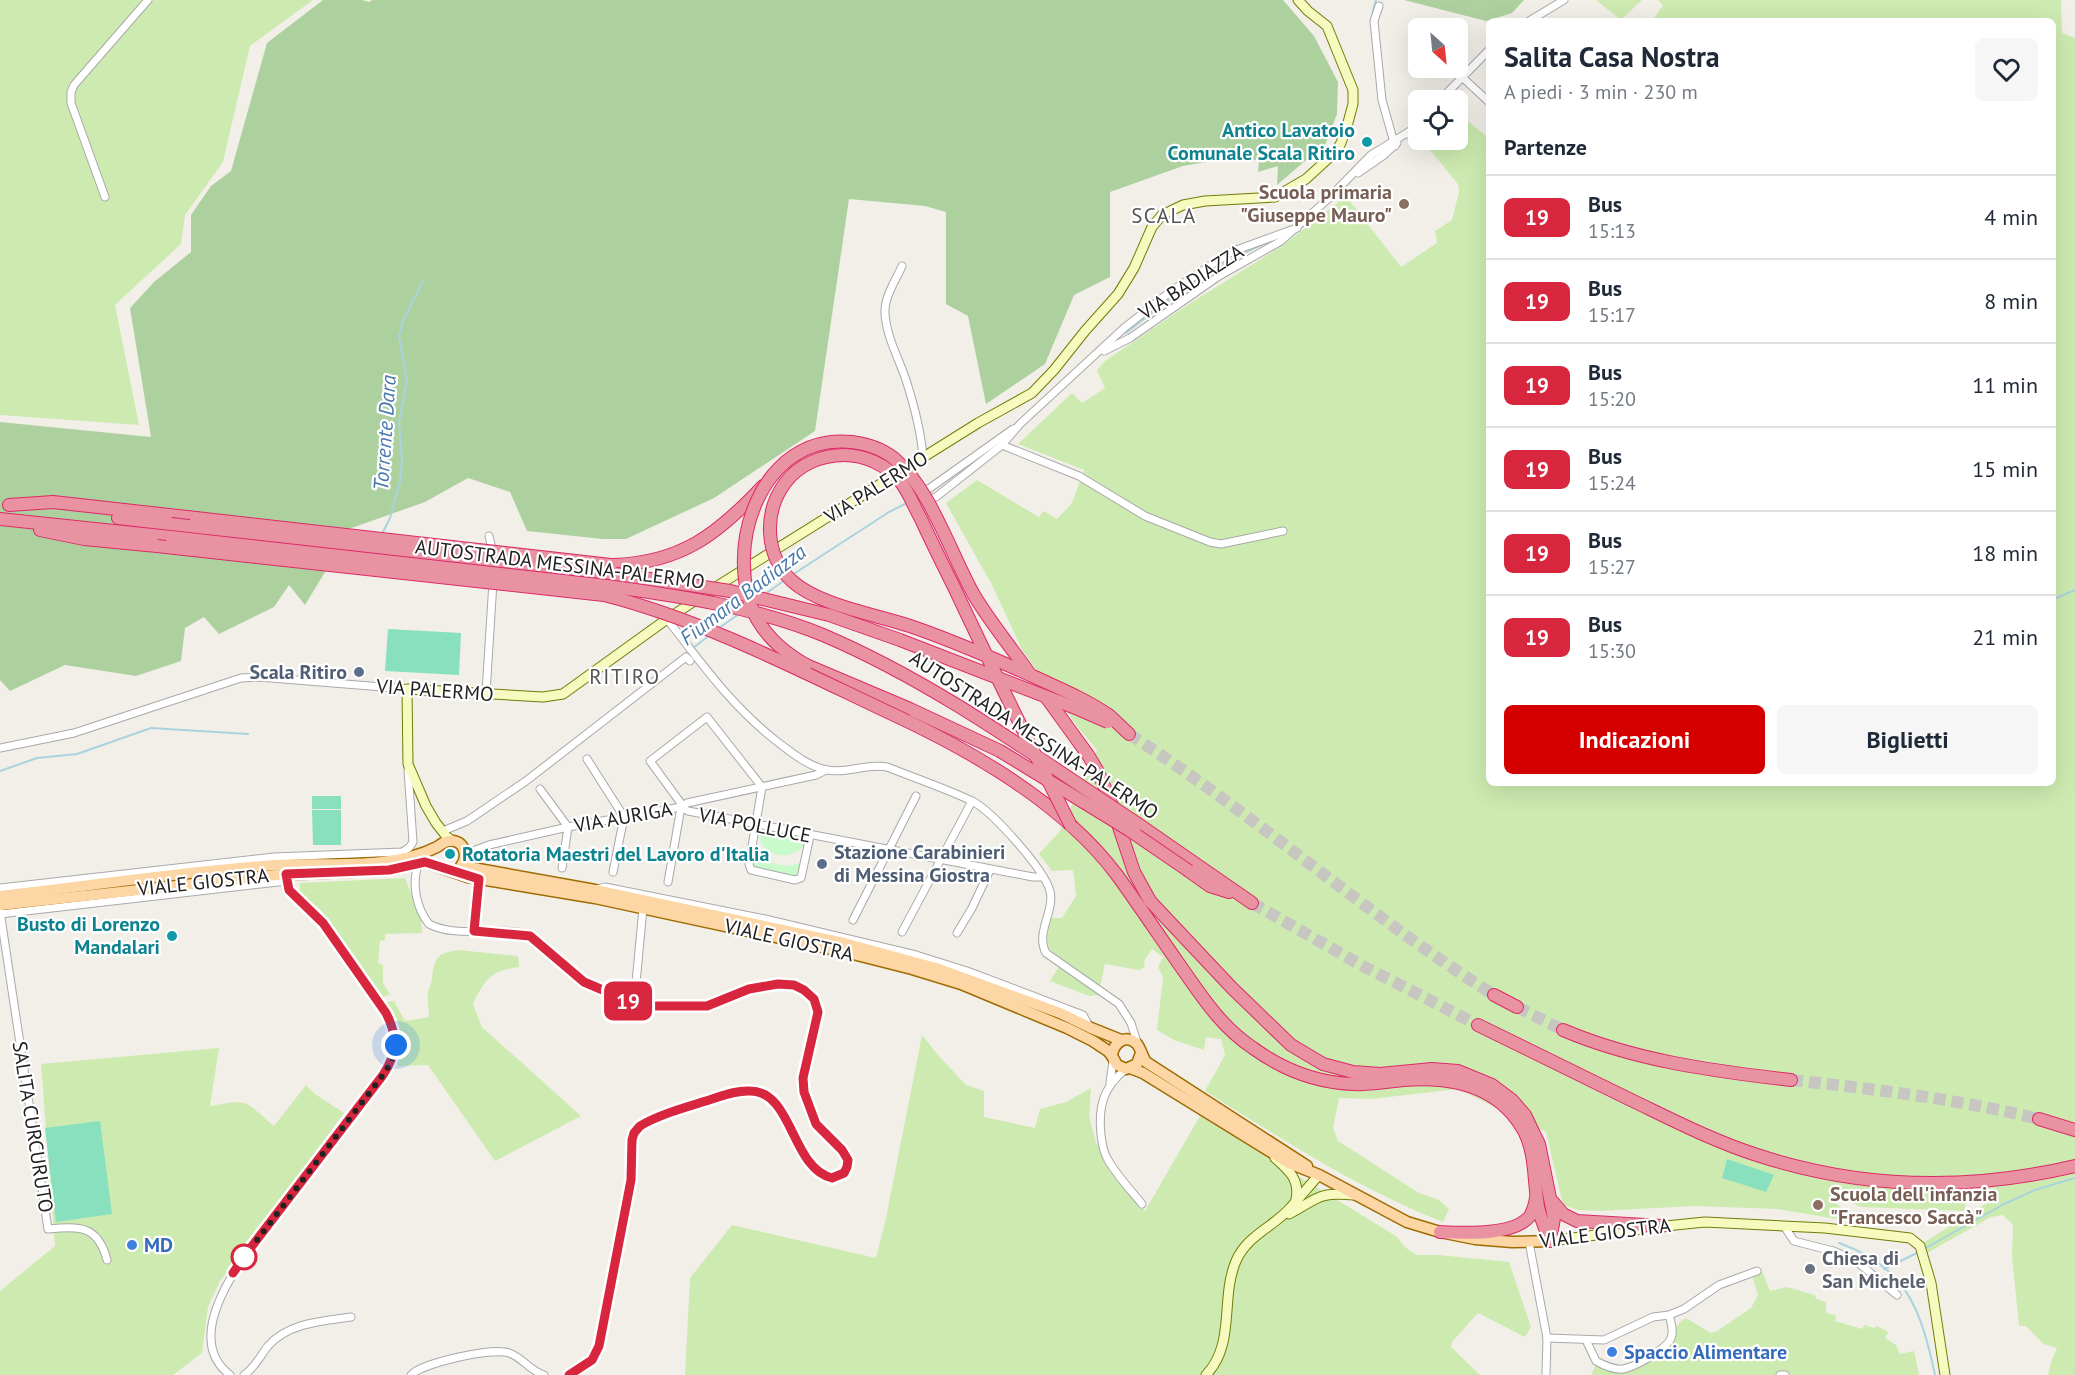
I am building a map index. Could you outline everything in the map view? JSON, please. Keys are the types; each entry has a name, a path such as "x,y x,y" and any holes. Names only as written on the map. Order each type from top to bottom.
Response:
{"highway":[{"path":"4,504 53,502 625,565 653,560 698,543 734,517 793,457 808,449 825,443 864,444 895,459 919,486 982,607 1097,770 1109,797 1134,872 1145,894 1156,908 1232,988 1291,1045 1323,1064 1343,1071 1405,1076"},
{"path":"1071,826 990,664 985,653 918,514 901,482 876,462 844,455 828,456 813,461 799,469 787,480 774,502 770,519 770,538 778,563 787,576 799,586 821,598 936,635 966,647 977,651 987,655 1085,699 1109,719"},
{"path":"770,479 760,492 751,516 745,546 744,570 746,588 754,611 764,630 776,644 806,665 910,709 1000,751 1129,830 1189,871 1248,901"},
{"name":"AUTOSTRADA MESSINA-PALERMO","path":"4,504 610,573 730,591 829,615 900,640 1109,719 1129,734"},
{"path":"4,519 76,537 604,595 663,611 711,631 944,739 990,766 1071,826 1116,873 1212,1012 1250,1047 1280,1065 1330,1082 1363,1085 1432,1069 1458,1071 1488,1083 1512,1100 1525,1115 1536,1135 1541,1152 1542,1193 1539,1211 1550,1241"},
{"name":"AUTOSTRADA MESSINA-PALERMO","path":"4,519 607,586 716,604 774,618 841,644 889,666 939,694 1163,841 1213,882"},
{"path":"1494,994 1517,1008"},
{"path":"1478,1024 1721,1142 1780,1162 1825,1173 1876,1181 1923,1184 1965,1183 2018,1178 2075,1166"},
{"path":"1563,1030 1600,1045 1645,1058 1705,1069 1791,1080"},
{"path":"2039,1119 2073,1129"},
{"path":"1542,1193 1558,1210 1577,1221 1662,1226"},
{"path":"1440,1232 1472,1233 1516,1227 1530,1215 1542,1193"}],"main road":[{"name":"VIA PALERMO","path":"406,689 543,697 563,694 667,619 752,564 978,423 1030,394 1118,294 1134,268 1152,227 1162,215 1183,205 1205,201 1275,197 1306,179 1336,150 1346,130 1354,94 1329,29 1298,0"},
{"path":"406,689 408,764 436,823 463,847 465,858 461,867 445,869 436,857 436,823"},
{"path":"435,846 445,842 455,842"},
{"name":"VIALE GIOSTRA","path":"0,896 275,865 388,861 407,858 435,846"},
{"name":"VIALE GIOSTRA","path":"465,858 473,868 595,890 844,944 936,968 1060,1012 1091,1028 1123,1040"},
{"name":"VIALE GIOSTRA","path":"0,905 286,877 389,870 425,862 479,879 643,908 841,951 934,976 1067,1028 1093,1041 1108,1051 1113,1058"},
{"path":"1123,1040 1132,1041 1139,1049 1140,1060 1128,1069 1117,1065 1113,1058 1114,1047 1123,1040"},
{"name":"VIALE GIOSTRA","path":"1139,1049 1146,1062 1295,1157 1318,1175"},
{"name":"VIALE GIOSTRA","path":"1128,1069 1143,1073 1289,1163 1318,1175 1407,1222 1440,1232 1494,1241 1529,1242 1705,1222 1826,1228 1904,1236 1914,1240 1920,1246 1934,1296 1945,1375"},
{"path":"1255,1141 1280,1162 1295,1179 1297,1192 1295,1201"},
{"path":"1273,1223 1318,1175"},
{"path":"1308,1202 1315,1192 1318,1175"},
{"path":"1206,1375 1218,1359 1223,1344 1231,1276 1236,1260 1251,1239 1273,1223 1325,1194 1354,1195"}],"street":[{"path":"105,197 71,103 71,92 74,85 148,0"},
{"path":"1533,18 1553,0"},
{"path":"1542,11 1563,0"},
{"path":"1379,6 1374,21 1376,42 1383,100 1394,143"},
{"path":"1468,70 1486,54"},
{"path":"1449,90 1460,78"},
{"path":"1464,78 1486,99"},
{"name":"VIA BADIAZZA","path":"1097,354 1130,338 1219,276 1281,241 1352,176 1408,132"},
{"name":"VIA BADIAZZA","path":"918,497 936,497 1002,445 1020,424 1051,395 1124,328 1161,299 1231,252 1297,228"},
{"path":"902,266 888,296 885,312 887,327 906,380 927,455"},
{"path":"1040,385 1051,395"},
{"path":"1030,394 1041,405"},
{"name":"VIA BADIAZZA","path":"918,497 1020,424"},
{"path":"1002,445 1079,476 1145,516 1210,542 1221,544 1283,531"},
{"path":"901,471 918,497"},
{"path":"486,693 495,566 489,536"},
{"path":"667,619 687,645 693,659 724,693 754,723 799,757 833,771 883,766 972,801 985,810 1017,844 1043,877 1050,895 1042,937 1044,950 1052,959 1116,1002 1124,1010 1131,1023 1139,1049"},
{"path":"443,831 468,822 526,781 686,657 693,659"},
{"name":"VIA PALERMO","path":"0,748 74,734 241,678 259,677 406,689"},
{"path":"668,882 681,807 680,802 650,761 707,717 762,787 749,864 754,872 795,880 801,878 810,836"},
{"path":"587,759 624,817 614,872"},
{"name":"VIALE GIOSTRA","path":"0,888 274,857 395,853 406,850 413,842 408,764"},
{"name":"VIA AURIGA","path":"489,845 568,827 681,807 687,803 816,775 826,770"},
{"path":"540,789 568,827 562,868"},
{"path":"853,920 916,796"},
{"path":"902,932 972,801"},
{"name":"VIA POLLUCE","path":"681,807 688,812 810,836 990,870 1043,877"},
{"path":"455,842 474,846 489,845"},
{"path":"465,858 489,845"},
{"path":"419,863 415,874 415,888 426,921 438,927 530,936 579,978 634,1004 655,1007 703,1007 716,1004 749,989 778,984 794,985 808,993 816,1004 818,1017 803,1087 816,1124 842,1150 848,1160 844,1173 832,1178 822,1174 806,1156 775,1102 756,1091 723,1096 640,1126 632,1140 631,1180 599,1346 592,1360 569,1375"},
{"path":"957,933 990,870"},
{"path":"0,913 286,877 289,890 323,923 386,1013 393,1029 396,1045 392,1061 249,1250 233,1273 216,1311 211,1334 214,1354 230,1375"},
{"path":"474,931 479,879"},
{"path":"634,1004 643,908"},
{"name":"SALITA CURCURUTO","path":"0,913 48,1229 85,1228 99,1241 108,1260"},
{"path":"1123,1040 1130,1032 1131,1023"},
{"path":"1110,1083 1113,1058"},
{"path":"1128,1069 1110,1083 1103,1095 1101,1107 1103,1149 1107,1158 1142,1204"},
{"path":"1784,1226 1794,1240 1855,1260 1897,1295"},
{"path":"1529,1242 1547,1338 1546,1375"},
{"path":"1830,1263 1833,1251"},
{"path":"1547,1338 1604,1340 1653,1317 1669,1315 1693,1304 1719,1285 1757,1271"},
{"path":"1586,1340 1596,1361 1613,1368 1625,1368 1655,1353 1670,1342 1673,1332 1669,1315"},
{"path":"244,1375 253,1368 266,1348 280,1334 319,1322 351,1317"},
{"path":"411,1375 425,1366 499,1352 512,1354 528,1371 544,1375"},
{"path":"1780,1375 1785,1375"}],"green space":[{"path":"0,0 313,0 250,46 223,162 185,215 181,244 115,305 139,425 0,415"},
{"path":"323,0 369,2 372,0 1283,0 1314,36 1338,82 1337,114 1326,143 1277,185 1278,166 1258,172 1259,160 1212,161 1183,166 1110,192 1110,277 1074,295 1045,364 986,404 968,316 946,304 946,212 925,206 849,199 815,431 714,498 626,539 603,539 527,531 510,492 468,478 425,502 346,530 305,605 289,585 274,607 219,634 204,617 185,628 181,661 136,676 65,665 10,691 0,680 0,422 151,437 130,308 154,282 191,252 191,215 211,186 231,171 267,43"},
{"path":"1404,0 1524,0 1512,13 1496,18 1486,18 1486,21"},
{"path":"1596,0 1642,0 1623,18 1618,18"},
{"path":"1658,0 2061,0 2062,33 2075,38 2075,1375 2048,1375 2057,1348 2043,1344 2026,1326 2019,1326 2012,1257 2013,1225 2003,1215 1991,1217 1927,1253 1923,1243 1998,1196 1968,1195 1964,1211 1861,1207 1836,1196 1835,1202 1852,1217 1843,1220 1777,1209 1694,1206 1578,1210 1563,1205 1546,1132 1458,1089 1371,1099 1339,1098 1333,1128 1338,1141 1419,1193 1439,1200 1449,1209 1443,1222 1351,1179 1205,1091 1225,1055 1221,1039 1206,1037 1204,1050 1174,1040 1157,1030 1163,977 1158,967 1163,957 1152,949 1144,961 1145,967 1139,970 1105,964 1098,995 1089,996 1050,981 1063,960 1049,946 1048,932 1051,918 1062,918 1076,896 1073,870 1052,871 1039,854 1060,831 1097,750 1022,650 992,585 946,503 977,480 1039,517 1044,511 1057,519 1072,503 1084,470 1018,444 1072,393 1082,403 1105,388 1097,370 1105,361 1189,304 1282,246 1346,196 1401,267 1437,243 1435,231 1452,220 1459,192 1458,184 1430,150 1468,150 1468,121 1486,136 1486,786 2056,786 2056,18 1654,18 1663,5"},
{"path":"388,629 461,633 459,675 385,671"},
{"path":"312,796 341,796 341,809 312,809"},
{"path":"312,810 341,810 341,845 313,845"},
{"path":"764,830 800,836 804,844 793,853 779,855 773,853 762,844 759,837"},
{"path":"755,853 768,862 786,866 801,863 799,875 796,877 754,868 751,864"},
{"path":"405,878 421,920 422,933 385,934 385,940 380,941 378,963 383,965 383,983 390,995 382,997 319,908 300,896 300,883"},
{"path":"458,950 518,956 519,967 495,974 485,982 477,995 473,1004 482,1027 581,1116 495,1161 428,1065 397,1066 402,1041 387,1002 394,1001 405,1021 429,1017 428,992 436,961 445,953"},
{"path":"922,1035 966,1085 984,1091 984,1117 1035,1128 1040,1109 1066,1102 1091,1088 1089,1116 1096,1143 1145,1211 1200,1116 1396,1236 1406,1248 1417,1255 1509,1262 1531,1327 1525,1337 1478,1313 1452,1342 1451,1347 1480,1375 685,1375 690,1278 732,1225 876,1258"},
{"path":"219,1048 210,1106 239,1102 251,1106 274,1126 306,1085 315,1094 344,1113 220,1281 208,1307 202,1353 173,1375 0,1375 0,1291 55,1246 41,1064"},
{"path":"100,1121 112,1214 56,1222 45,1128"},
{"path":"1727,1159 1774,1175 1766,1192 1722,1178"},
{"path":"1762,1271 1770,1291 1787,1287 1815,1295 1816,1299 1826,1302 1826,1313 1836,1315 1835,1321 1862,1329 1864,1325 1874,1328 1877,1326 1888,1332 1885,1338 1896,1345 1900,1354 1914,1351 1919,1375 1591,1375 1596,1364 1622,1371 1674,1338 1679,1324 1686,1318 1711,1333 1717,1331 1751,1308 1758,1295 1752,1276"}],"waterway":[{"path":"1373,11 1376,0"},
{"name":"Fiumara Badiazza","path":"1126,333 1210,272 1266,243"},
{"name":"Torrente Dara","path":"382,534 390,518 400,482 402,460 399,422 407,381 399,336 403,321 423,281"},
{"name":"Fiumara Badiazza","path":"792,575 889,512 909,502"},
{"name":"Fiumara Badiazza","path":"765,594 785,580"},
{"path":"2056,598 2075,590"},
{"name":"Fiumara Badiazza","path":"719,628 739,614"},
{"name":"Fiumara Badiazza","path":"693,648 710,635"},
{"name":"Torrente Dara","path":"0,771 37,758 77,754 151,728 248,734"},
{"path":"1924,1249 2004,1204 2035,1190 2075,1178"},
{"path":"1839,1243 1862,1253 1896,1278 1907,1294 1924,1330 1935,1375"},
{"path":"1884,1269 1919,1252"}],"tunnel":[{"path":"1129,734 1176,765 1401,932 1494,995"},
{"path":"1252,903 1361,965 1478,1025"},
{"path":"1517,1007 1563,1030"},
{"path":"1791,1080 1946,1100 2039,1119"}],"bus line":[{"name":"19","path":"233,1273 383,1075 392,1061 396,1045 391,1021 386,1013 323,923 289,890 286,874 389,870 425,862 457,874 479,879 474,931 520,933 530,936 584,982 640,1006 707,1006 749,989 778,984 794,985 804,990 814,999 818,1012 803,1087 813,1120 846,1155 848,1164 846,1170 841,1175 832,1178 817,1170 806,1156 775,1102 766,1095 752,1090 701,1102 640,1126 636,1129 632,1140 631,1180 599,1346 592,1360 569,1375"}],"place":[{"name":"Antico Lavatoio Comunale Scala Ritiro","path":"1367,142"},
{"name":"Scuola primaria \"Giuseppe Mauro\"","path":"1404,204"},
{"name":"Scala Ritiro","path":"359,672"},
{"name":"Rotatoria Maestri del Lavoro d'Italia","path":"450,854"},
{"name":"Stazione Carabinieri di Messina Giostra","path":"822,864"},
{"name":"Busto di Lorenzo Mandalari","path":"172,936"},
{"name":"Scuola dell'infanzia \"Francesco Saccà\"","path":"1818,1205"},
{"name":"MD","path":"132,1245"},
{"name":"Chiesa di San Michele","path":"1810,1269"},
{"name":"Spaccio Alimentare","path":"1612,1352"}],"district":[{"name":"SCALA","path":"1164,216"},
{"name":"RITIRO","path":"625,677"}],"route":[{"path":"244,1257 383,1075 392,1061 396,1045"}]}
